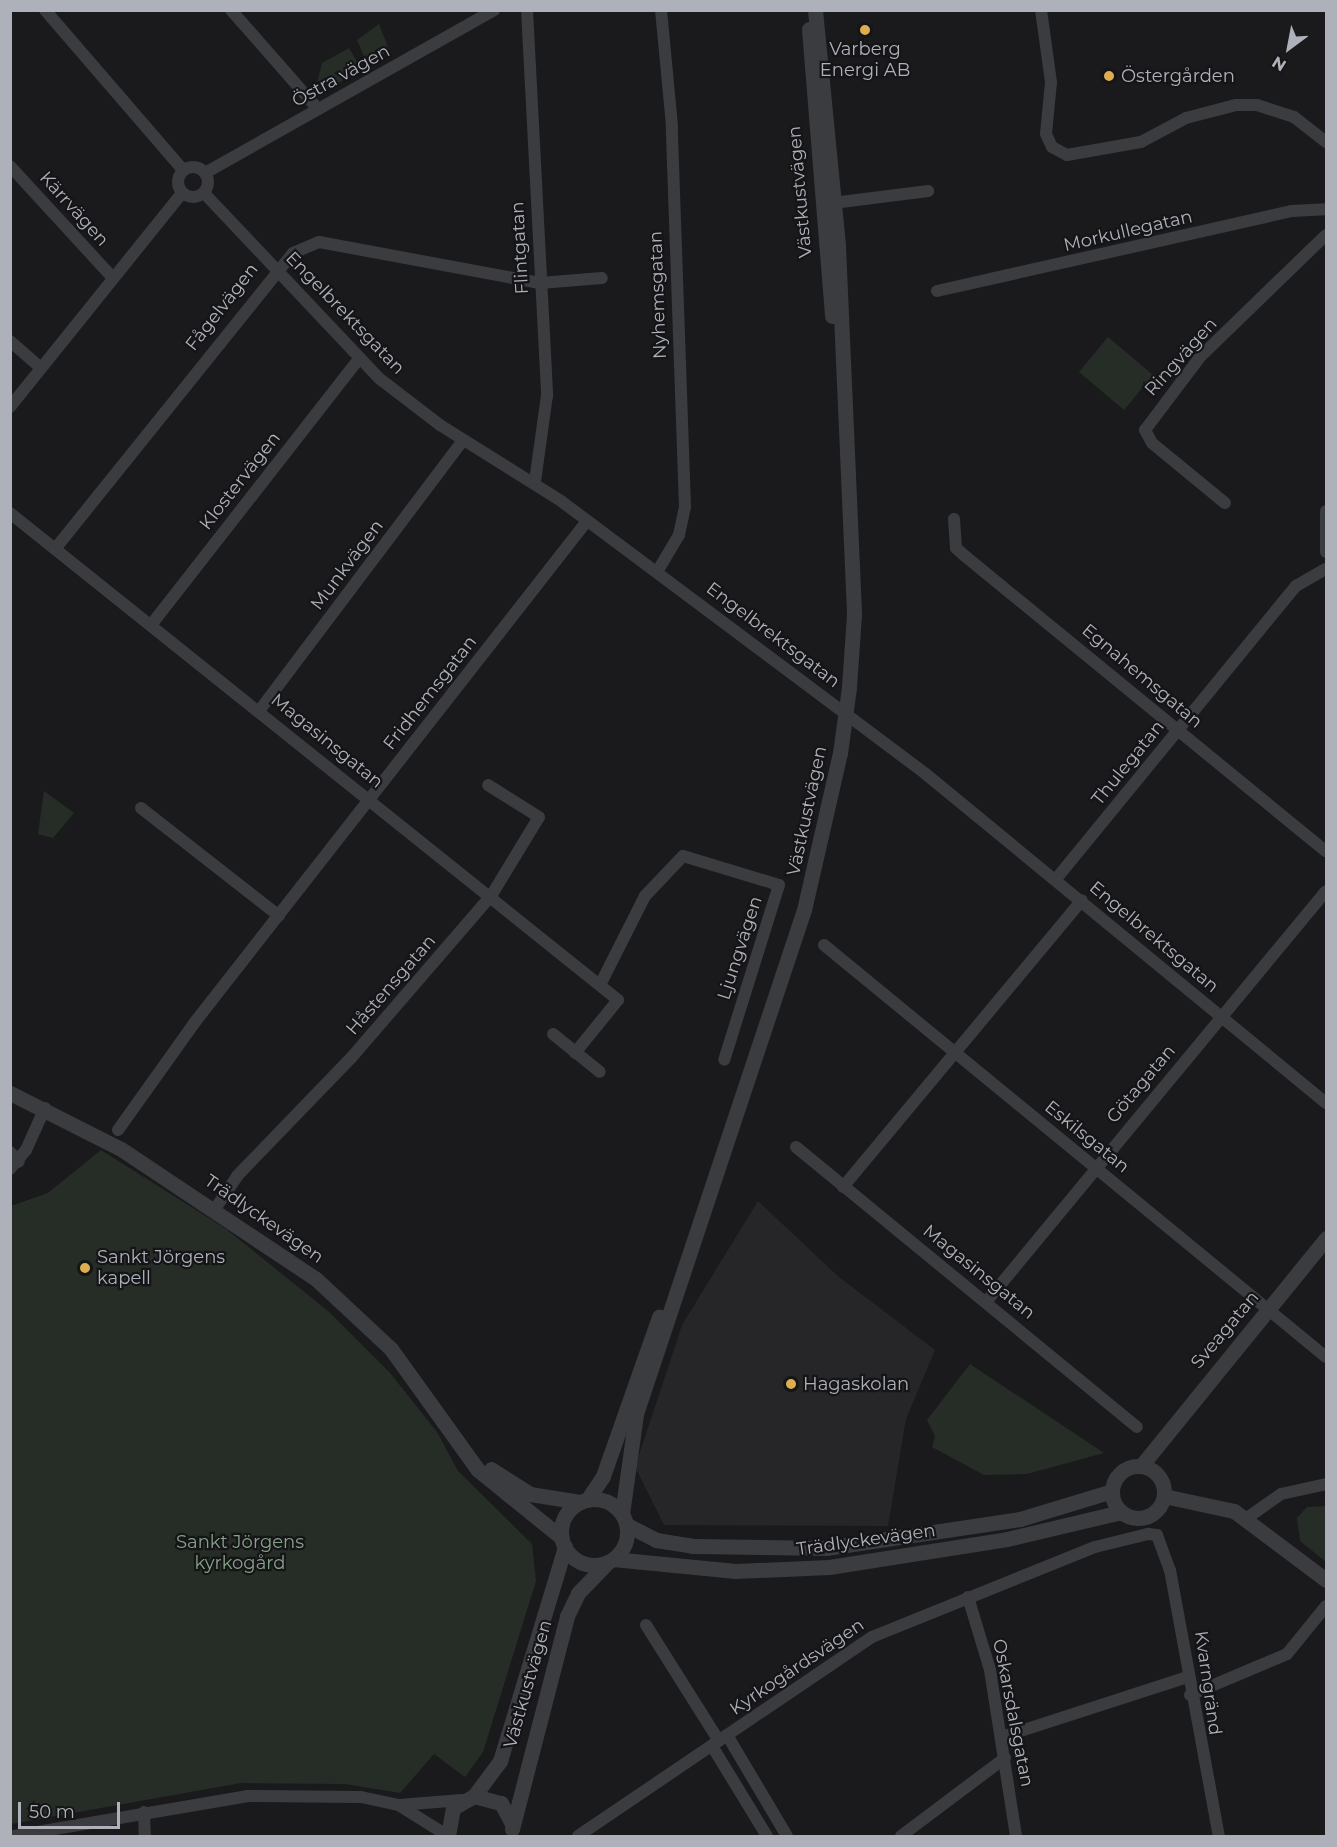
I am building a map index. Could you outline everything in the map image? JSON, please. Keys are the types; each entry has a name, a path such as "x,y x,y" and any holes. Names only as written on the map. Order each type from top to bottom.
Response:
{"street":[{"path":"45,10 183,170"},
{"path":"231,10 318,109"},
{"name":"Östra vägen","path":"205,173 494,10"},
{"name":"Flintgatan","path":"526,10 547,395 535,482"},
{"name":"Nyhemsgatan","path":"657,572 679,535 685,507 672,126 661,10"},
{"name":"Västkustvägen","path":"809,10 828,203"},
{"name":"Västkustvägen","path":"625,1520 636,1414 804,910 840,753 849,687 854,615 840,369 815,10"},
{"path":"1041,10 1050,82 1046,134 1052,147 1067,155 1141,142 1186,118 1236,105 1257,105 1294,117 1326,142"},
{"name":"Kärrvägen","path":"10,166 112,277"},
{"path":"193,166 205,173 204,193 195,197 182,193 178,178 183,170 193,166"},
{"path":"828,203 928,191"},
{"path":"10,407 112,277 182,193"},
{"name":"Engelbrektsgatan","path":"204,193 277,268 359,359 463,440 535,482 657,572 1056,879 1326,1103"},
{"name":"Morkullegatan","path":"937,291 1292,211 1326,209"},
{"name":"Ringvägen","path":"1225,503 1152,443 1145,430 1200,357 1326,235"},
{"name":"Fågelvägen","path":"55,549 277,268 293,253 319,243 540,283 602,278"},
{"path":"10,341 40,368"},
{"name":"Klostervägen","path":"151,625 359,359"},
{"name":"Munkvägen","path":"259,711 463,440"},
{"path":"1326,511 1326,552"},
{"name":"Magasinsgatan","path":"10,513 618,1000 576,1053"},
{"name":"Egnahemsgatan","path":"954,519 956,548 1326,851"},
{"name":"Fridhemsgatan","path":"118,1130 279,916 587,521"},
{"name":"Thulegatan","path":"1056,879 1296,586 1326,569"},
{"name":"Håstensgatan","path":"215,1209 237,1176 351,1058 491,896 539,817 488,785"},
{"path":"141,808 279,916"},
{"name":"Ljungvägen","path":"600,985 645,896 683,856 779,885 724,1060"},
{"name":"Götagatan","path":"986,1302 1326,891"},
{"path":"843,1187 1082,900"},
{"name":"Eskilsgatan","path":"824,945 1326,1358"},
{"path":"553,1034 600,1072"},
{"name":"Trädlyckevägen","path":"10,1093 45,1108 215,1209 345,1305 391,1348 453,1429 478,1470 563,1542"},
{"path":"15,1165 45,1108"},
{"name":"Magasinsgatan","path":"796,1147 1137,1426"},
{"path":"10,1152 15,1165"},
{"name":"Sveagatan","path":"1141,1466 1326,1238"},
{"name":"Västkustvägen","path":"584,1501 603,1476 633,1378 693,1243"},
{"name":"Trädlyckevägen","path":"453,1429 518,1489 542,1498 584,1501"},
{"path":"1121,1512 1112,1491 1121,1472 1141,1466 1159,1476 1164,1496 1213,1504 1247,1518 1326,1580"},
{"path":"1247,1518 1281,1494 1326,1484"},
{"name":"Trädlyckevägen","path":"625,1520 656,1540 692,1546 826,1548 1020,1520 1112,1491"},
{"name":"Trädlyckevägen","path":"610,1561 735,1571 829,1567 999,1540 1121,1512 1144,1518 1156,1512 1164,1496"},
{"path":"584,1501 607,1501 625,1520 625,1544 610,1561 580,1562 563,1542 565,1516 584,1501"},
{"name":"Kyrkogårdsvägen","path":"585,1834 872,1637 1095,1547 1157,1535"},
{"name":"Kvarngränd","path":"1157,1535 1170,1570 1190,1695 1219,1836"},
{"name":"Västkustvägen","path":"448,1836 450,1813 468,1798 502,1755 563,1542"},
{"name":"Västkustvägen","path":"512,1833 567,1616 578,1593 610,1561"},
{"name":"Oskarsdalsgatan","path":"968,1597 990,1670 1016,1836"},
{"path":"1190,1695 1287,1654 1326,1606"},
{"path":"646,1625 720,1741 787,1836"},
{"path":"1002,1737 1188,1677"},
{"path":"720,1741 767,1836"},
{"path":"901,1836 1005,1758"},
{"path":"14,1836 247,1796 311,1794 399,1805 468,1798 501,1803 512,1833"},
{"path":"399,1805 448,1836"},
{"path":"144,1812 145,1836"}],"shaded area":[{"name":"Hagaskolan","path":"758,1201 839,1277 935,1350 906,1419 888,1526 664,1525 635,1467 682,1325"}],"green space":[{"path":"379,24 389,50 368,66 357,40"},
{"path":"349,48 362,70 314,96 322,63"},
{"path":"1108,337 1153,375 1124,410 1079,372"},
{"path":"44,791 74,813 53,838 38,834"},
{"name":"Sankt Jörgens kyrkogård","path":"101,1150 226,1229 328,1311 390,1373 437,1432 458,1471 532,1544 536,1581 483,1752 465,1777 434,1754 400,1793 345,1784 241,1783 11,1824 11,1206 48,1193"},
{"path":"970,1364 1104,1453 1027,1474 984,1475 932,1447 935,1436 927,1420"},
{"path":"1326,1506 1326,1562 1300,1541 1297,1518 1307,1507"}],"place":[{"name":"Varberg Energi AB","path":"865,30"},
{"name":"Östergården","path":"1109,76"},
{"name":"Sankt Jörgens kapell","path":"85,1268"},
{"name":"Hagaskolan","path":"791,1384"}]}
